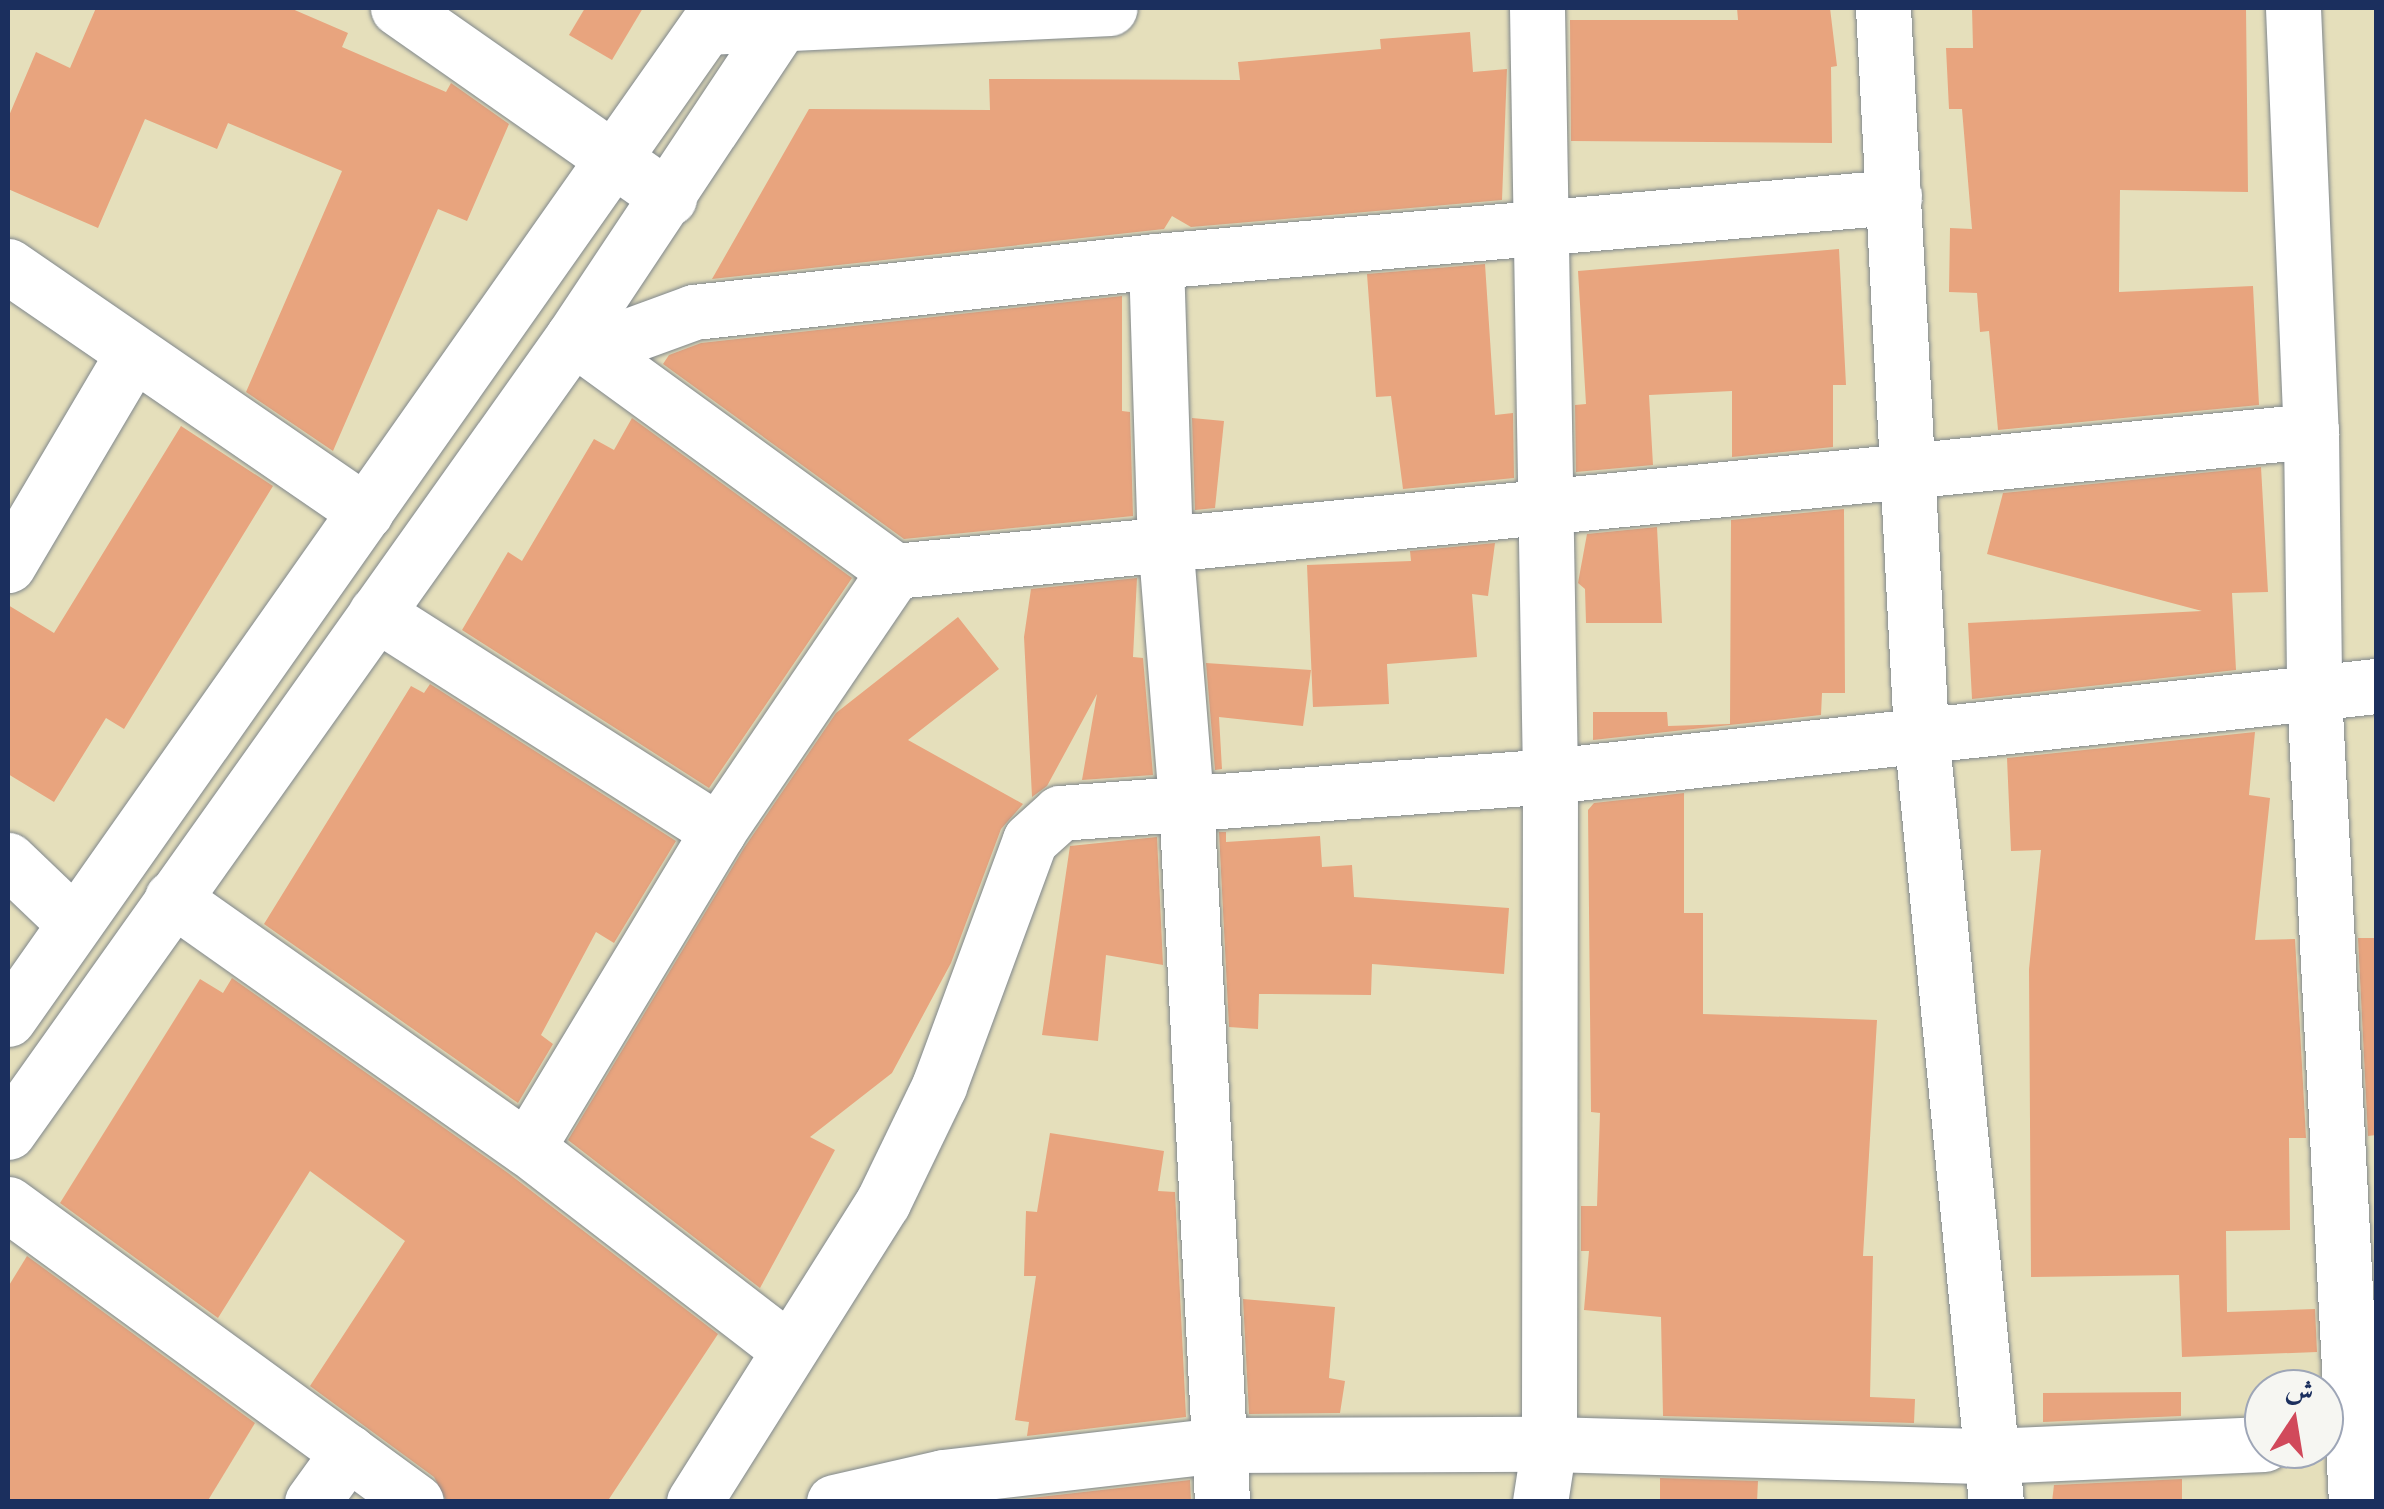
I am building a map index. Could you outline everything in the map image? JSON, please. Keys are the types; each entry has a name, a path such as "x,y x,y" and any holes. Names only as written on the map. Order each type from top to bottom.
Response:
{"street":[{"path":"398,8 613,155 669,198"},
{"path":"8,1019 713,17 1110,8"},
{"path":"1536,8 1541,510 1550,776 1549,1444 1540,1502"},
{"path":"1882,8 1910,468 1921,732 1994,1479"},
{"path":"2293,8 2312,431 2314,694 2358,1200 2351,1440 2356,1502"},
{"path":"8,1132 376,613 582,344 669,198 786,17"},
{"path":"582,344 694,312 1538,224 1894,196"},
{"path":"1156,261 1165,540 1186,800 1222,1502"},
{"path":"8,266 366,512"},
{"path":"582,344 895,571 1165,540 1541,510 1910,468 2312,431"},
{"path":"8,564 133,354"},
{"path":"527,1148 718,831 895,571"},
{"path":"376,613 718,831"},
{"path":"694,1502 787,1348 883,1202 939,1086 1030,840 1042,823 1060,813 1186,800 1550,776 1921,732 2376,686"},
{"path":"8,860 74,923"},
{"path":"172,898 527,1148 787,1348"},
{"path":"8,1204 416,1502"},
{"path":"834,1502 952,1489 1218,1445 1549,1444 1994,1479 2244,1447"},
{"path":"312,1502 348,1452"}],"building":[{"path":"96,8 290,8 348,33 342,47 446,92 451,83 509,124 467,221 438,209 333,451 246,392 342,171 228,123 217,149 145,119 98,228 8,189 8,118 36,52 70,68"},
{"path":"585,8 643,8 612,60 569,35"},
{"path":"1737,8 1830,8 1837,66 1831,67 1832,143 1571,141 1570,20 1738,20"},
{"path":"1972,8 2246,8 2248,192 2120,190 2119,292 2253,286 2259,405 1998,430 1989,331 1980,332 1977,293 1949,292 1950,228 1972,229 1962,109 1949,109 1946,48 1973,48"},
{"path":"1470,32 1473,72 1507,69 1502,200 1191,227 1172,216 1164,229 712,279 809,109 990,110 989,79 1240,80 1238,62 1381,49 1380,39"},
{"path":"1839,249 1846,385 1833,385 1833,447 1732,457 1732,391 1649,395 1653,465 1576,472 1575,405 1586,404 1578,271"},
{"path":"1485,264 1495,415 1513,413 1514,478 1403,489 1391,396 1376,397 1367,274"},
{"path":"1122,296 1122,411 1130,412 1133,516 904,539 663,364 669,355 701,343"},
{"path":"632,418 852,578 709,788 462,630 508,552 522,561 594,439 614,450"},
{"path":"1192,418 1224,421 1215,508 1195,510"},
{"path":"181,426 273,486 124,729 106,718 54,802 8,774 8,605 54,633"},
{"path":"2261,467 2268,592 2232,593 2236,670 1972,699 1968,623 2202,611 1987,554 2003,493"},
{"path":"1844,509 1845,693 1822,693 1821,715 1593,740 1593,712 1667,712 1668,726 1730,724 1731,520"},
{"path":"1657,527 1662,623 1586,623 1585,589 1578,583 1587,534"},
{"path":"1495,543 1488,596 1472,594 1477,657 1387,664 1389,704 1313,707 1307,565 1411,561 1410,551"},
{"path":"1137,578 1133,657 1143,658 1153,775 1082,780 1097,694 1047,786 1032,797 1024,637 1031,589"},
{"path":"958,617 999,669 908,740 1023,804 1001,829 951,963 892,1073 810,1137 835,1150 760,1288 568,1140 744,848 836,713"},
{"path":"1206,663 1311,670 1303,726 1219,717 1222,769 1215,770"},
{"path":"430,684 676,841 614,943 596,932 541,1035 553,1044 518,1103 264,924 411,686 424,693"},
{"path":"2255,732 2249,795 2270,798 2255,940 2295,939 2306,1138 2289,1138 2290,1230 2226,1231 2227,1312 2315,1309 2317,1352 2182,1357 2179,1275 2031,1277 2029,969 2041,850 2011,851 2007,758"},
{"path":"1684,793 1684,913 1703,913 1703,1014 1877,1020 1863,1256 1873,1256 1870,1397 1915,1399 1914,1423 1663,1416 1661,1317 1584,1310 1589,1251 1581,1251 1581,1206 1597,1206 1600,1113 1591,1112 1588,810 1594,803"},
{"path":"1219,832 1226,832 1226,842 1320,836 1322,867 1352,865 1354,897 1509,908 1504,974 1372,964 1371,995 1259,994 1258,1029 1229,1027"},
{"path":"1157,837 1163,965 1106,955 1098,1041 1042,1035 1070,846"},
{"path":"2358,938 2376,938 2376,1135 2368,1136"},
{"path":"232,978 508,1173 718,1334 607,1502 447,1502 434,1477 310,1386 405,1241 310,1171 218,1318 60,1203 200,979 223,993"},
{"path":"1050,1133 1164,1151 1158,1191 1175,1192 1186,1417 1027,1436 1029,1422 1015,1420 1036,1276 1024,1276 1026,1211 1037,1212"},
{"path":"27,1256 255,1423 207,1502 8,1502 8,1287"},
{"path":"1243,1299 1335,1307 1329,1378 1345,1381 1340,1413 1249,1414"},
{"path":"2181,1392 2181,1416 2043,1422 2043,1393"},
{"path":"1660,1478 1758,1481 1757,1502 1660,1502"},
{"path":"2182,1479 2182,1502 2052,1502 2054,1485"},
{"path":"1190,1480 1191,1502 1022,1502 1022,1499"}]}
